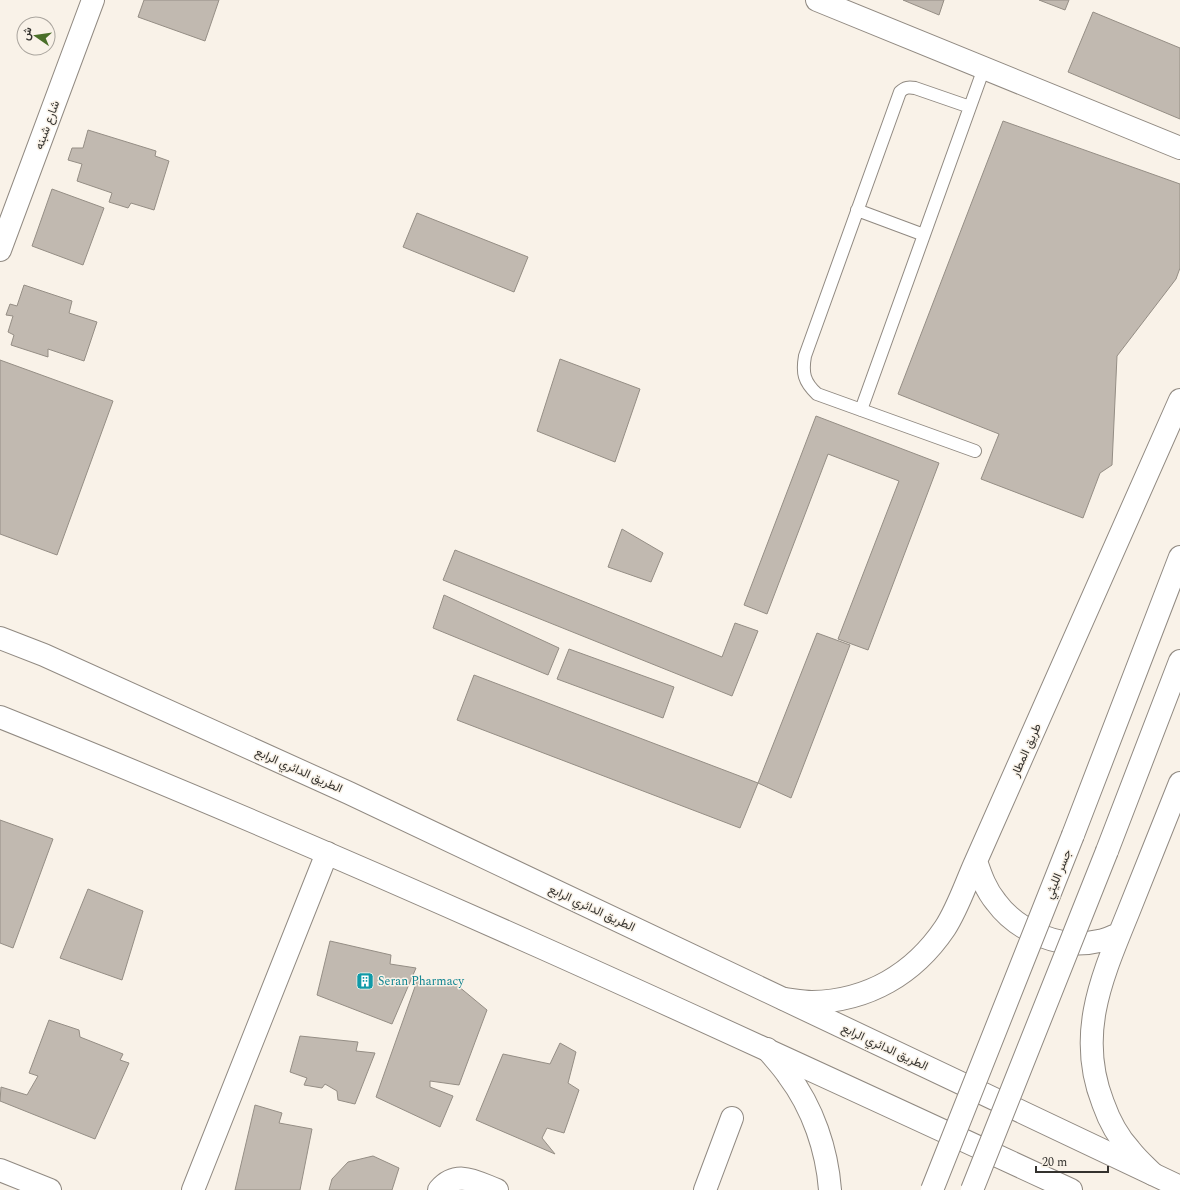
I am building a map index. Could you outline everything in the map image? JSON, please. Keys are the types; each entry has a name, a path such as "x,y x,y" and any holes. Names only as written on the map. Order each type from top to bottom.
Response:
{"main road":[{"name":"شارع شبنه","path":"0,250 93,0"},
{"path":"817,0 1180,148"},
{"name":"طريق المطار","path":"784,999 811,1002 838,1000 857,995 888,982 911,967 930,948 946,926 1180,400"},
{"name":"جسر الليثي","path":"932,1190 1073,835 1180,557"},
{"name":"الطريق الدائري الرابع","path":"0,638 44,655 349,793 1180,1187"},
{"path":"972,1190 1107,851 1180,661"},
{"path":"0,718 327,853 767,1049 1072,1190"},
{"path":"1153,1174 1129,1150 1110,1120 1097,1088 1091,1053 1092,1018 1101,984 1119,934 1180,783"},
{"path":"193,1190 327,853"},
{"path":"976,861 984,883 996,903 1012,919 1032,932 1053,940 1076,943 1099,941 1119,934"},
{"path":"767,1049 789,1076 808,1107 821,1140 829,1174 830,1190"},
{"path":"705,1190 732,1118"},
{"path":"0,1170 50,1190"},
{"path":"439,1190 449,1180 462,1178 497,1190"}],"lane":[{"path":"861,410 984,68"},
{"path":"970,107 915,88 904,88 900,92 857,210 803,367 805,379 810,388 817,394 975,451"},
{"path":"857,210 924,234"}],"building":[{"path":"144,0 219,0 205,41 138,17"},
{"path":"903,0 944,0 939,15"},
{"path":"1039,0 1069,0 1065,10"},
{"path":"1093,12 1180,48 1180,119 1068,72"},
{"path":"1003,121 1180,184 1180,268 1176,279 1117,356 1112,465 1100,473 1083,518 981,479 999,434 898,394"},
{"path":"88,130 156,151 155,156 169,161 154,210 131,203 128,208 109,202 112,193 77,181 82,164 68,160 72,148 83,148"},
{"path":"52,189 104,208 83,265 32,246"},
{"path":"417,213 528,257 514,292 403,247"},
{"path":"24,285 72,301 69,313 97,322 84,361 48,349 48,357 11,345 14,335 8,332 13,316 6,315 10,304 17,306"},
{"path":"560,359 640,389 615,462 537,431"},
{"path":"0,360 113,401 57,555 0,534"},
{"path":"816,416 939,463 868,650 838,639 899,481 828,454 767,614 744,605"},
{"path":"622,529 663,553 651,582 608,567"},
{"path":"455,550 722,657 735,623 758,631 732,696 443,580"},
{"path":"444,595 559,648 548,675 433,628"},
{"path":"817,633 850,645 791,798 758,783"},
{"path":"569,649 674,687 663,718 557,679"},
{"path":"474,675 758,783 740,828 457,720"},
{"path":"0,820 53,839 13,948 0,943"},
{"path":"88,889 143,911 122,980 60,958"},
{"name":"Seran Pharmacy","path":"330,941 391,955 390,964 416,968 392,1024 317,995"},
{"path":"417,981 452,981 487,1010 459,1085 430,1081 430,1087 453,1096 440,1127 376,1097"},
{"path":"49,1020 79,1030 80,1037 123,1054 120,1060 129,1063 95,1139 0,1101 1,1087 27,1095 38,1076 29,1073"},
{"path":"300,1036 358,1042 356,1051 375,1053 355,1104 338,1100 337,1091 325,1084 322,1088 304,1085 307,1078 290,1072"},
{"path":"560,1043 576,1052 568,1083 579,1090 564,1133 547,1128 542,1138 555,1154 476,1120 503,1054 550,1064"},
{"path":"255,1105 282,1113 279,1123 312,1129 300,1190 235,1190"},
{"path":"373,1156 399,1168 392,1190 329,1190 332,1179 348,1162"}],"place":[{"name":"Seran Pharmacy","path":"365,981"}]}
